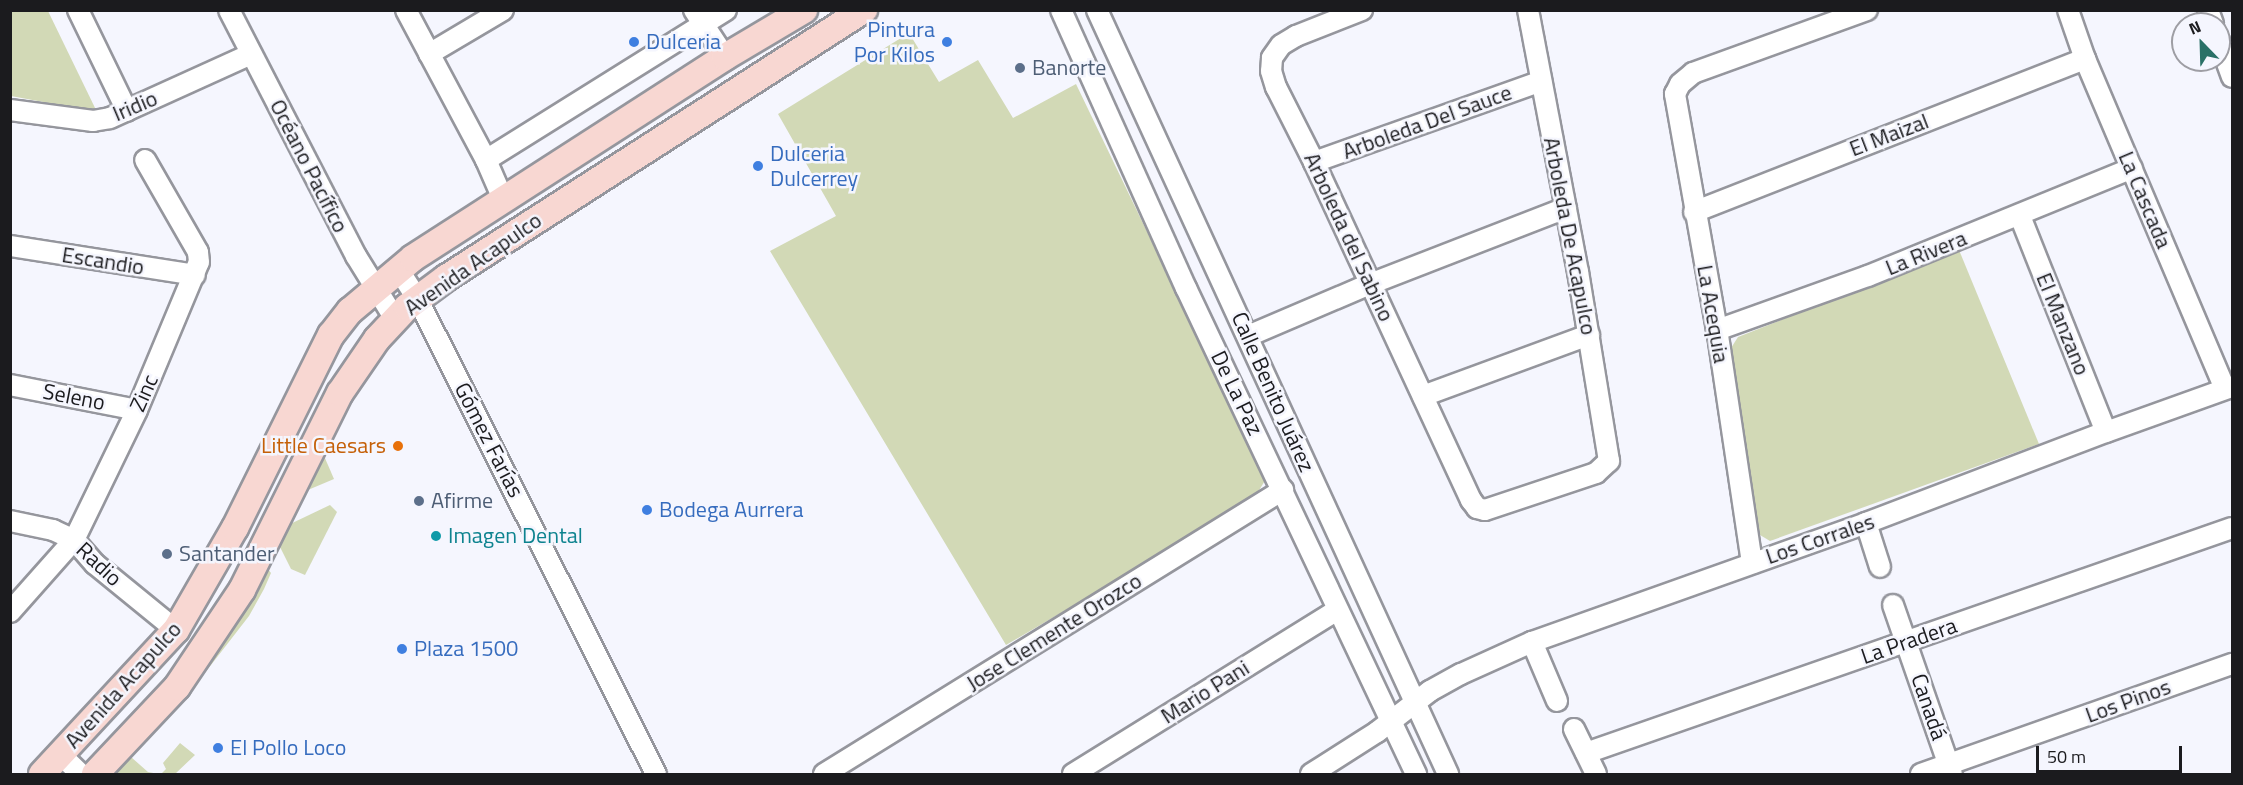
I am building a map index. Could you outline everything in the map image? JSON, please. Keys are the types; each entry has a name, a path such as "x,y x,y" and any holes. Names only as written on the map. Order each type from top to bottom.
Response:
{"main road":[{"name":"Avenida Acapulco","path":"42,774 176,630 235,528 331,335 350,311 398,268 502,199 725,57 804,10"},
{"name":"Avenida Acapulco","path":"95,774 177,687 242,590 340,393 377,339 395,319 417,298 864,10"}],"street":[{"path":"78,10 127,111"},
{"name":"Océano Pacífico","path":"229,10 374,288 395,319"},
{"path":"406,10 486,160 502,199"},
{"path":"429,54 503,10"},
{"path":"486,160 698,17 726,10"},
{"name":"Arboleda del Sabino","path":"1362,10 1296,36 1281,45 1272,58 1271,71 1276,87 1314,162 1477,508"},
{"name":"Arboleda De Acapulco","path":"1477,508 1494,509 1596,473 1609,462 1589,335 1528,10"},
{"name":"La Acequia","path":"1752,562 1717,330 1694,212 1675,94 1680,84 1693,73 1867,10"},
{"name":"La Cascada","path":"2068,10 2085,59 2229,388"},
{"path":"1064,19 1098,13"},
{"name":"Calle Benito Juárez","path":"1098,13 1448,774"},
{"path":"698,17 725,57"},
{"name":"De La Paz","path":"1064,19 1186,288 1416,774"},
{"name":"Iridio","path":"10,110 93,121 110,118 251,54"},
{"name":"El Maizal","path":"1694,212 2085,59"},
{"name":"Arboleda Del Sauce","path":"1314,162 1541,81"},
{"name":"Zinc","path":"10,612 74,540 137,410 199,262 198,252 145,160"},
{"name":"La Rivera","path":"1717,330 1868,276 2020,216 2132,168"},
{"path":"1248,336 1370,284 1566,208"},
{"name":"El Manzano","path":"2020,216 2106,432"},
{"name":"Escandio","path":"10,246 195,275"},
{"name":"Gómez Farías","path":"398,268 417,298 656,774"},
{"path":"1423,396 1589,335"},
{"name":"Seleno","path":"10,385 137,410"},
{"name":"Los Corrales","path":"1311,774 1461,674 1532,642 1866,523 2229,388"},
{"name":"Jose Clemente Orozco","path":"824,774 1283,490"},
{"name":"Radio","path":"10,521 53,530 74,540 95,564 176,630"},
{"path":"1866,523 1880,567"},
{"name":"La Pradera","path":"1586,753 2232,528"},
{"name":"Canadá","path":"1893,605 1951,770"},
{"name":"Mario Pani","path":"1073,774 1337,610"},
{"path":"1532,642 1557,701"},
{"name":"Los Pinos","path":"1921,774 1951,770 2232,664"},
{"path":"1574,729 1596,774"},
{"path":"61,755 81,774"}],"green space":[{"path":"10,11 48,11 97,112 11,96"},
{"path":"909,33 939,82 978,60 1013,118 1076,84 1266,479 1253,500 1006,645 770,251 836,216 778,114"},
{"path":"1959,250 2039,444 1770,541 1760,535 1731,348 1738,337"},
{"path":"318,442 334,479 296,495"},
{"path":"330,505 337,512 305,575 291,569 278,543 286,526"},
{"path":"264,564 271,573 264,589 249,616 204,674 249,598"},
{"path":"180,743 195,755 175,774 161,774 166,769 163,763"},
{"path":"131,757 148,772 159,774 117,774 116,772"}],"place":[{"name":"Dulceria","path":"634,42"},
{"name":"Pintura Por Kilos","path":"947,42"},
{"name":"Banorte","path":"1020,68"},
{"name":"Dulceria Dulcerrey","path":"758,166"},
{"name":"Little Caesars","path":"398,446"},
{"name":"Afirme","path":"419,501"},
{"name":"Bodega Aurrera","path":"647,510"},
{"name":"Imagen Dental","path":"436,536"},
{"name":"Santander","path":"167,554"},
{"name":"Plaza 1500","path":"402,649"},
{"name":"El Pollo Loco","path":"218,748"}]}
